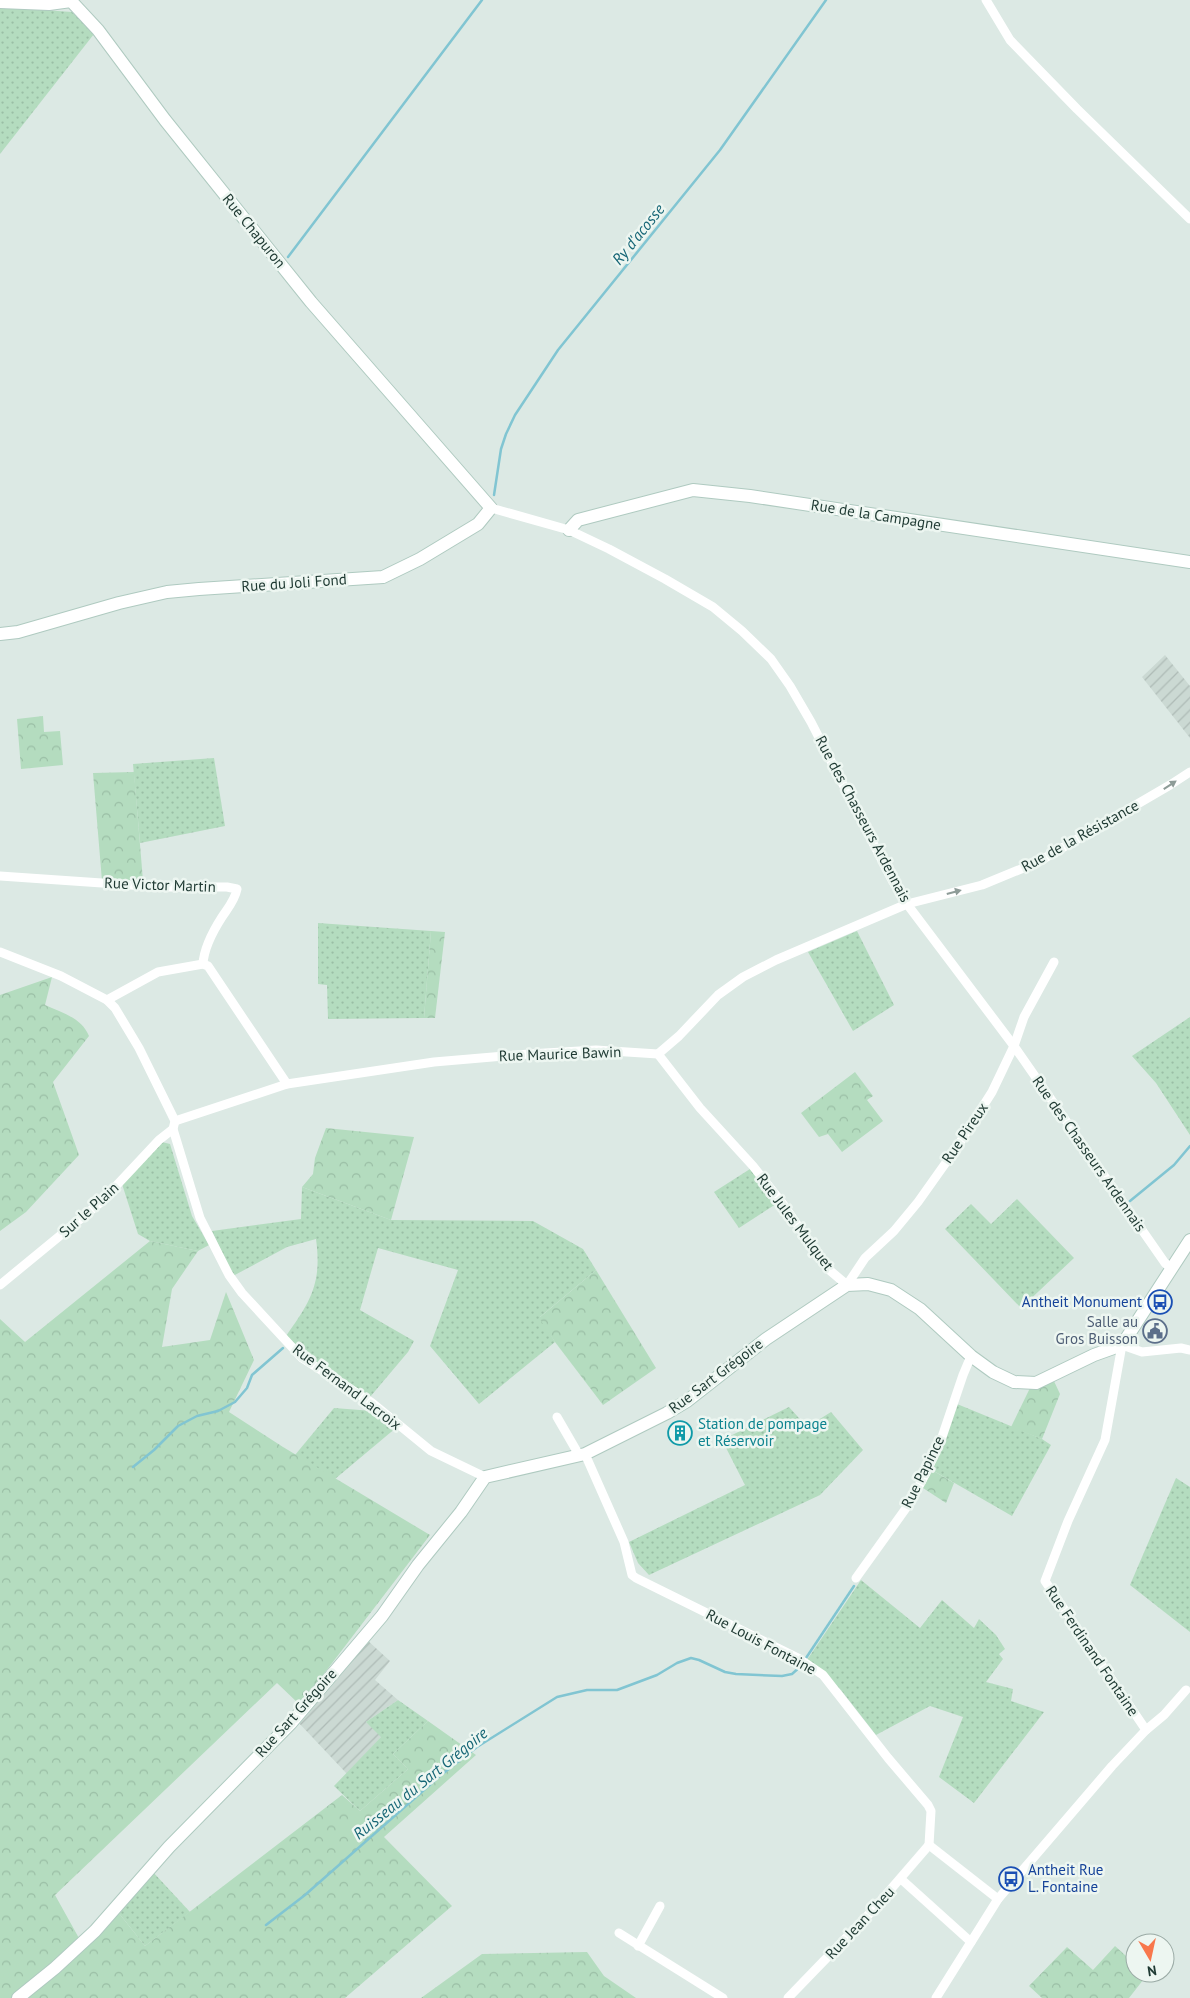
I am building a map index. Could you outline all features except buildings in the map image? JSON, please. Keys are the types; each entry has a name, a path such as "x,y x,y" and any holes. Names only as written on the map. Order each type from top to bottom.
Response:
{"street":[{"name":"Rue Chapuron","path":"0,2 49,4 71,0 98,30 165,120 310,302 491,508"},
{"path":"986,0 1010,40 1077,109 1190,219"},
{"name":"Rue de la Campagne","path":"569,530 578,520 693,490 760,497 1190,562"},
{"path":"491,508 569,530"},
{"name":"Rue du Joli Fond","path":"0,634 18,632 119,603 167,592 199,588 383,577 420,559 478,524 491,508"},
{"name":"Rue des Chasseurs Ardennais","path":"569,530 609,548 713,608 742,630 771,659 790,686 811,722 892,880 907,904 1014,1046 1165,1263 1172,1269"},
{"name":"Rue de la Résistance","path":"907,904 982,885 1038,862 1143,802 1190,772"},
{"name":"Rue Victor Martin","path":"0,876 160,887 227,887 237,889 236,896 216,926 208,944 203,964"},
{"path":"658,1054 679,1036 718,995 743,977 776,960 907,904"},
{"name":"Rue Fernand Lacroix","path":"0,952 61,976 108,1000 115,1008 139,1048 174,1125 200,1218 228,1275 242,1293 263,1313 291,1346 309,1362 371,1402 431,1451 485,1477"},
{"name":"Rue Pireux","path":"848,1285 865,1258 894,1231 918,1202 957,1147 992,1092 1014,1046 1024,1018 1054,962"},
{"path":"108,1000 158,972 203,964 208,966 287,1084"},
{"name":"Rue Maurice Bawin","path":"174,1125 287,1084 434,1062 596,1050 658,1054"},
{"name":"Rue Jules Mulquet","path":"658,1054 700,1108 753,1166 827,1268 848,1285"},
{"name":"Sur le Plain","path":"0,1285 102,1202 174,1125"},
{"path":"848,1285 868,1284 891,1290 920,1309 971,1356 993,1372 1014,1382 1036,1383 1094,1354 1122,1344 1190,1240"},
{"name":"Rue Sart Grégoire","path":"18,1998 55,1968 95,1931 169,1847 291,1723 382,1616 418,1565 461,1512 485,1477 582,1454 667,1413 687,1401 766,1339 848,1285"},
{"path":"1122,1344 1142,1352 1181,1348 1190,1350"},
{"name":"Rue Ferdinand Fontaine","path":"1122,1344 1105,1440 1068,1521 1044,1581 1146,1730"},
{"name":"Rue Papince","path":"856,1578 909,1504 926,1473 941,1440 971,1356"},
{"path":"556,1418 582,1454"},
{"name":"Rue Louis Fontaine","path":"582,1454 624,1542 632,1575 798,1658 823,1675 888,1758 928,1805 931,1811 929,1845"},
{"name":"Rue Ferdinand Fontaine","path":"936,1998 998,1899 1112,1766 1146,1730 1164,1715 1186,1690"},
{"path":"929,1845 998,1899"},
{"name":"Rue Jean Cheu","path":"788,1998 901,1879 929,1845"},
{"path":"901,1879 971,1942"},
{"path":"638,1946 660,1906"},
{"path":"619,1933 722,1998"}],"shaded area":[{"path":"1165,655 1190,686 1190,738 1142,677"},
{"path":"366,1639 390,1661 375,1680 398,1700 366,1722 382,1736 347,1774 297,1721"}],"green space":[{"path":"0,7 72,12 94,34 0,154"},
{"path":"43,716 44,732 60,731 63,765 21,769 17,719"},
{"path":"214,758 225,826 140,843 133,764"},
{"path":"134,772 143,881 102,881 93,773"},
{"path":"318,923 431,931 424,1018 328,1019 327,985 318,984"},
{"path":"431,931 445,932 435,1018 424,1018"},
{"path":"857,931 894,1005 853,1031 808,952"},
{"path":"52,977 45,1005 76,1020 89,1036 53,1082 79,1155 26,1212 0,1231 0,995"},
{"path":"1190,1017 1190,1135 1156,1083 1132,1056"},
{"path":"855,1072 873,1096 867,1100 883,1121 842,1152 828,1134 819,1137 801,1113"},
{"path":"326,1128 414,1137 391,1220 302,1187 313,1174 315,1158"},
{"path":"162,1142 170,1144 192,1216 209,1245 198,1251 150,1241 138,1234 122,1184"},
{"path":"750,1169 776,1204 739,1228 714,1192"},
{"path":"302,1187 391,1220 533,1221 583,1249 596,1270 540,1317 555,1342 479,1404 430,1346 458,1270 378,1248 360,1310 414,1341 408,1352 370,1397 318,1364 286,1336 313,1291 317,1268 316,1239 287,1247 233,1276 212,1231 301,1219"},
{"path":"1017,1199 1074,1258 1021,1308 945,1229 971,1204 991,1224"},
{"path":"150,1241 198,1251 172,1289 162,1347 210,1340 226,1292 254,1360 229,1412 283,1447 430,1535 300,1705 277,1683 55,1895 80,1940 118,1912 145,1946 342,1795 360,1811 408,1769 393,1754 428,1721 476,1755 384,1837 452,1906 345,1998 0,1998 0,1319 25,1342"},
{"path":"596,1270 656,1368 603,1405 539,1318"},
{"path":"1053,1379 1060,1394 1042,1439 1011,1427 1030,1388"},
{"path":"957,1404 1042,1439 1051,1445 1012,1516 932,1470"},
{"path":"789,1407 807,1427 831,1412 863,1450 820,1495 649,1575 638,1563 629,1542 745,1485 722,1440"},
{"path":"334,1408 373,1411 397,1427 335,1479 295,1455"},
{"path":"932,1470 954,1483 946,1503 923,1488"},
{"path":"1176,1478 1190,1487 1190,1632 1130,1585"},
{"path":"861,1580 920,1628 942,1600 974,1628 979,1619 996,1635 1005,1649 999,1654 1003,1659 986,1682 1013,1689 1011,1701 1044,1712 974,1803 939,1777 963,1717 930,1706 876,1735 841,1690 807,1660"},
{"path":"398,1700 428,1721 393,1754 408,1769 360,1811 334,1786 381,1737 366,1722"},
{"path":"152,1871 190,1912 145,1946 118,1912"},
{"path":"1115,1946 1125,1955 1125,1983 1141,1983 1129,1998 1042,1998 1029,1986 1067,1947 1093,1970"},
{"path":"587,1952 604,1976 636,1998 421,1998 482,1954"}],"waterway":[{"path":"288,257 482,0"},
{"name":"Ry d'acosse","path":"494,495 501,449 506,434 515,415 558,350 720,150 826,0"},
{"name":"Ruisseau du Sart Grégoire","path":"1130,1201 1174,1165 1190,1146"},
{"path":"133,1467 154,1450 178,1426 197,1416 218,1411 235,1402 247,1388 252,1375 283,1348"},
{"name":"Ruisseau du Sart Grégoire","path":"806,1658 854,1586"},
{"name":"Ruisseau du Sart Grégoire","path":"266,1925 305,1895 441,1775 477,1747 557,1697 587,1690 617,1690 657,1675 677,1663 691,1658 725,1672 736,1674 782,1676 792,1674 801,1666"}],"place":[{"name":"Antheit Monument","path":"1160,1302"},
{"name":"Salle au Gros Buisson","path":"1155,1331"},
{"name":"Station de pompage et Réservoir","path":"680,1433"},
{"name":"Antheit Rue L. Fontaine","path":"1011,1879"}]}
